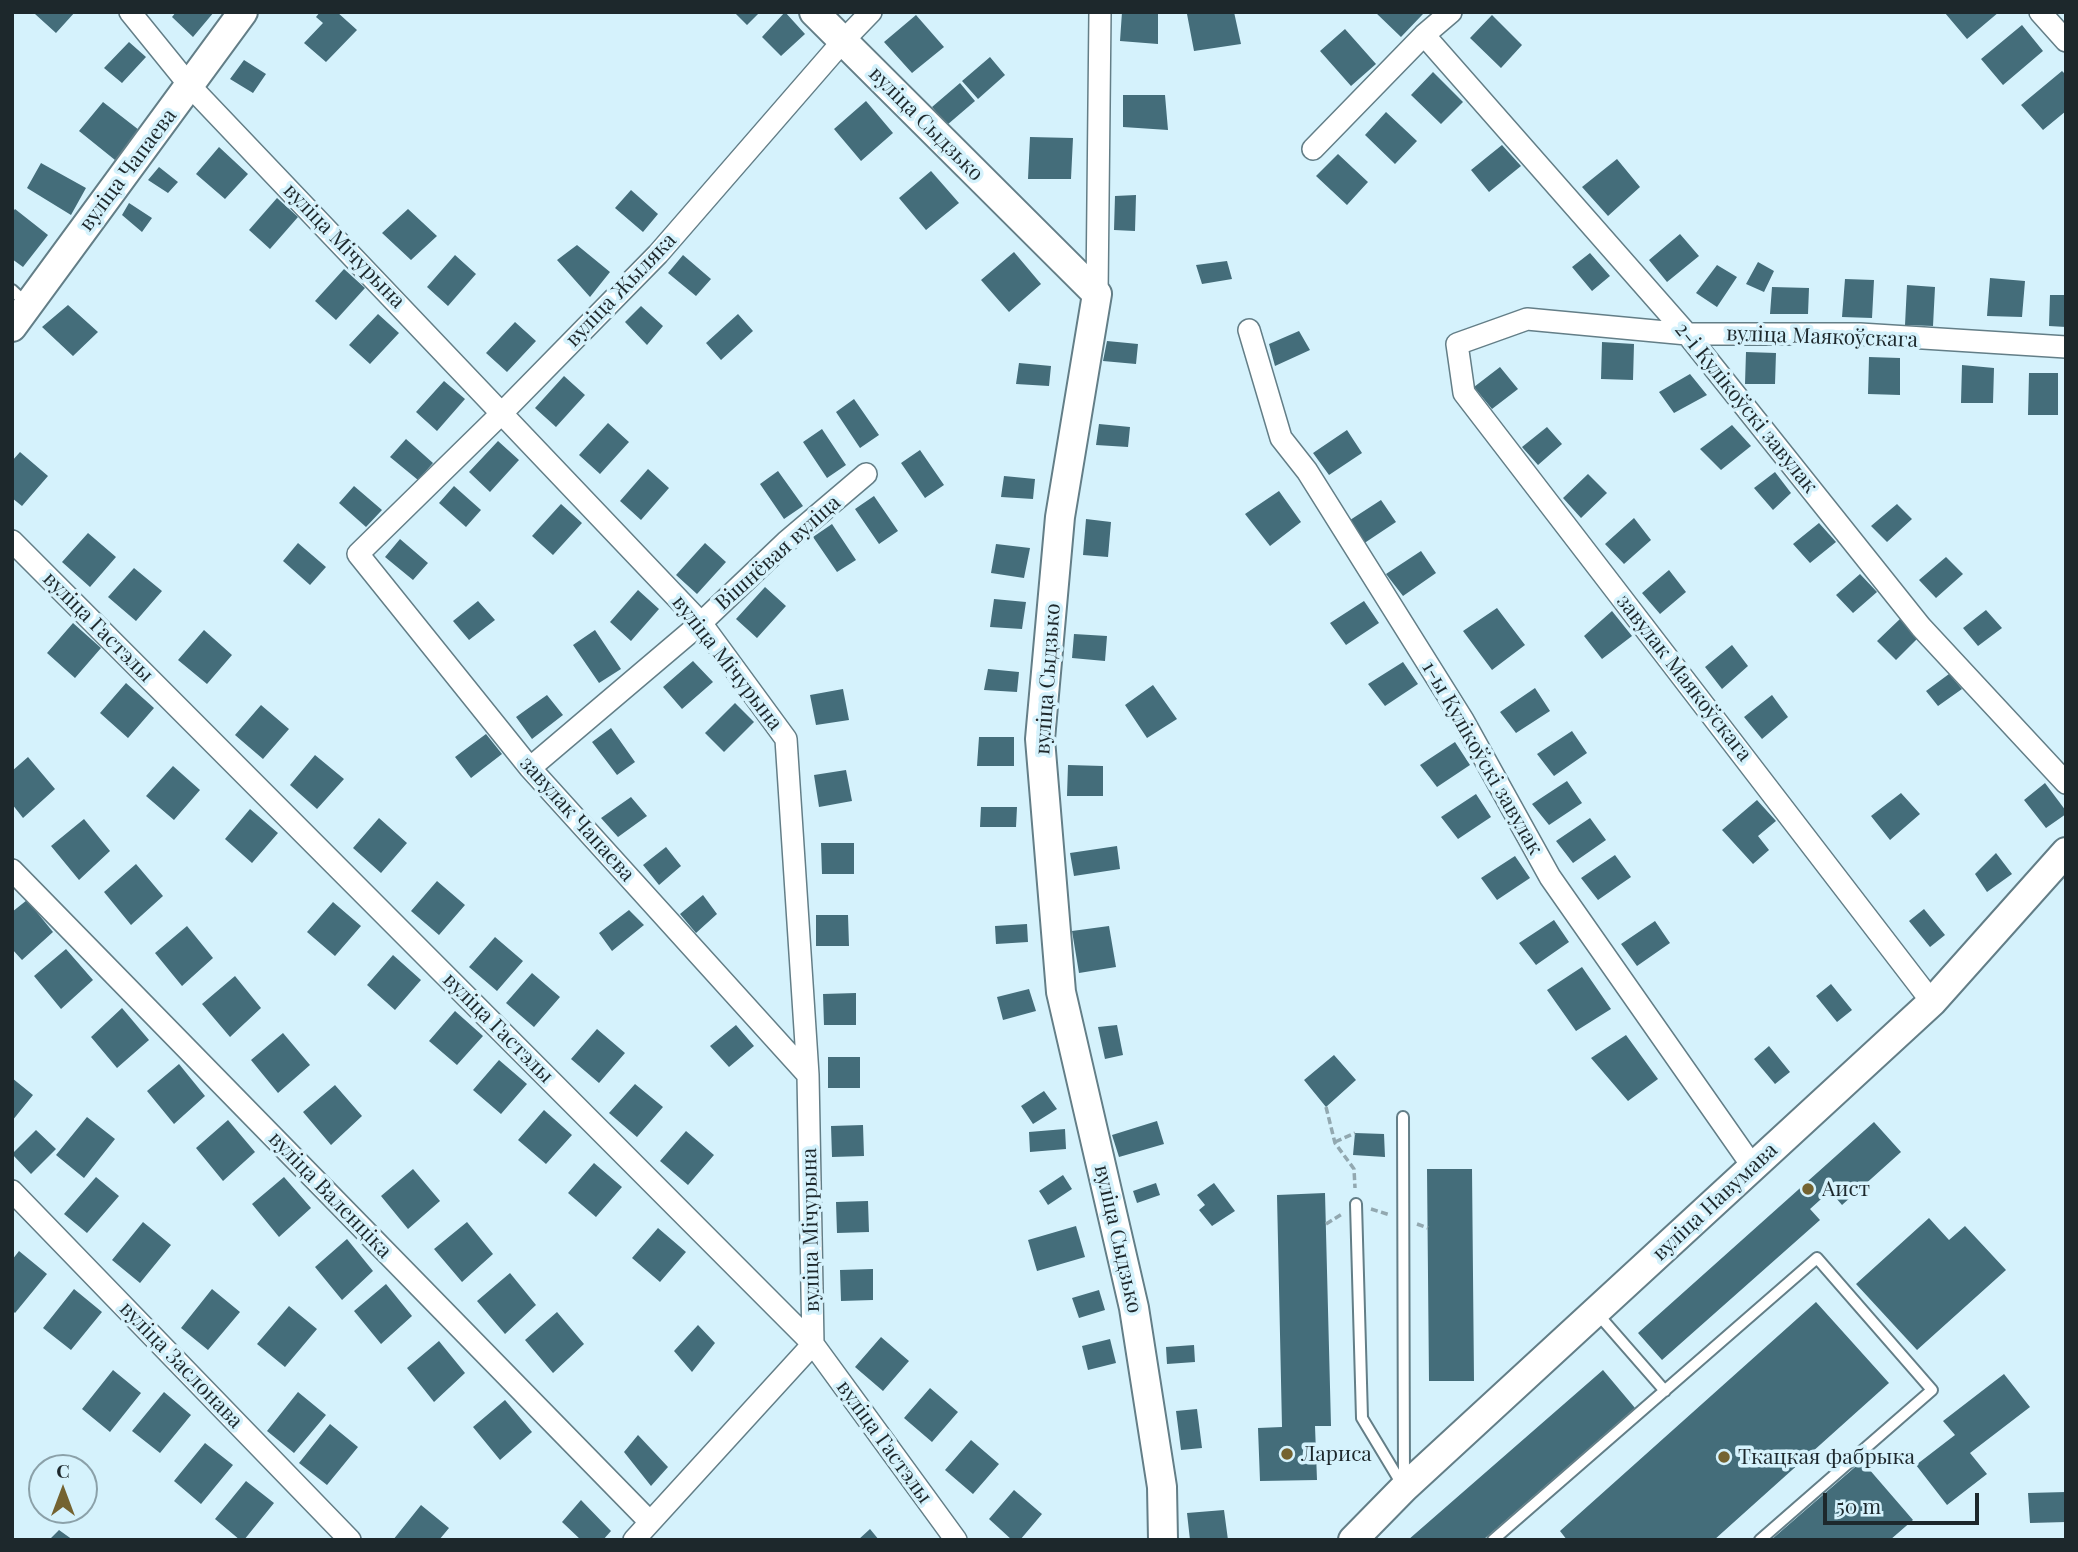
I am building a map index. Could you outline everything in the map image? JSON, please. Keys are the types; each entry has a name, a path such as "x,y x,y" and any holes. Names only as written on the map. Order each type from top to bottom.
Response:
{"street":[{"name":"вуліца Мічурына","path":"130,12 190,86 471,379 500,414 585,498 701,623 786,739 808,1074 813,1344"},
{"name":"вуліца Чапаева","path":"18,307 190,86 243,12"},
{"name":"вуліца Сыдзько","path":"814,12 1097,294 1060,517 1040,739 1061,992 1134,1308 1162,1487 1163,1540"},
{"name":"вуліца Жыляка","path":"358,554 658,254 871,12"},
{"path":"1097,294 1100,12"},
{"path":"1312,149 1424,35 1451,12"},
{"path":"2040,12 2066,40"},
{"name":"2-і Кулікоўскі завулак","path":"1424,35 1687,334 1921,626 2066,783"},
{"name":"вуліца Маякоўскага","path":"1457,344 1527,319 1687,334 1860,334 2066,347"},
{"name":"1-ы Кулікоўскі завулак","path":"1249,330 1281,438 1307,471 1462,720 1550,877 1753,1167"},
{"name":"завулак Маякоўскага","path":"1457,344 1464,393 1932,1002"},
{"name":"Вішнёвая вуліца","path":"530,768 701,623 786,541 866,474"},
{"name":"вуліца Гастэлы","path":"12,541 813,1344 956,1540"},
{"name":"завулак Чапаева","path":"358,554 530,768 808,1074"},
{"name":"вуліца Навумава","path":"1353,1540 1404,1489 1932,1002 2066,852"},
{"name":"вуліца Валенціка","path":"12,870 649,1521"},
{"name":"вуліца Заслонава","path":"12,1191 349,1540"},
{"path":"634,1540 813,1344"}],"lane":[{"path":"1403,1117 1404,1489"},
{"path":"1356,1204 1362,1418 1404,1489"},
{"path":"1493,1540 1817,1258 1932,1390 1760,1540"},
{"path":"1596,1312 1665,1391"}],"path":[{"path":"1326,1107 1335,1143 1354,1169 1356,1204"},
{"path":"1335,1143 1355,1133"},
{"path":"1356,1204 1428,1228"},
{"path":"1326,1224 1356,1204"}],"building":[{"path":"75,12 56,33 35,14"},
{"path":"176,12 214,12 193,37 172,17"},
{"path":"320,12 337,12 357,30 326,62 304,43 323,23 316,17"},
{"path":"734,12 760,12 747,25"},
{"path":"785,12 805,34 781,56 762,37"},
{"path":"1122,12 1158,12 1158,44 1120,41"},
{"path":"1234,12 1241,44 1194,51 1187,14"},
{"path":"1375,12 1421,12 1423,14 1401,37"},
{"path":"1999,12 1967,39 1945,13"},
{"path":"916,15 944,47 912,73 884,42"},
{"path":"1492,15 1522,45 1501,68 1470,38"},
{"path":"2022,25 2043,51 2003,85 1981,59"},
{"path":"1345,29 1376,64 1351,86 1320,51"},
{"path":"129,42 146,57 122,83 104,68"},
{"path":"990,57 1005,75 978,99 962,81"},
{"path":"244,60 266,74 253,93 230,79"},
{"path":"2062,71 2066,75 2066,111 2043,130 2021,105"},
{"path":"1433,72 1463,102 1441,124 1411,95"},
{"path":"960,83 975,101 947,125 932,107"},
{"path":"1123,95 1165,95 1168,130 1123,127"},
{"path":"866,101 893,133 861,161 834,129"},
{"path":"103,102 139,130 115,160 79,131"},
{"path":"1386,112 1417,141 1395,164 1365,135"},
{"path":"1030,137 1073,138 1071,179 1028,179"},
{"path":"1502,145 1521,166 1489,192 1471,170"},
{"path":"219,147 248,174 225,199 196,174"},
{"path":"1338,154 1368,182 1347,205 1316,176"},
{"path":"1617,159 1640,187 1608,216 1582,187"},
{"path":"41,163 86,188 71,215 27,188"},
{"path":"159,167 178,182 168,193 148,180"},
{"path":"931,171 959,203 926,230 899,198"},
{"path":"631,190 658,214 643,232 615,208"},
{"path":"1136,195 1135,231 1114,230 1115,196"},
{"path":"277,198 298,217 270,249 249,230"},
{"path":"129,203 152,218 142,232 122,215"},
{"path":"15,209 48,235 23,267 12,259 12,213"},
{"path":"408,209 437,236 411,260 382,233"},
{"path":"1680,234 1699,256 1667,282 1649,260"},
{"path":"577,245 610,272 590,297 557,260"},
{"path":"1014,252 1041,284 1009,312 981,280"},
{"path":"1590,253 1610,276 1592,291 1572,267"},
{"path":"455,255 476,274 448,306 427,287"},
{"path":"683,255 711,279 696,296 668,273"},
{"path":"1227,261 1232,279 1202,284 1196,265"},
{"path":"1758,262 1774,271 1764,292 1746,284"},
{"path":"1717,265 1737,277 1717,307 1696,293"},
{"path":"344,269 365,288 336,320 315,301"},
{"path":"1990,278 2025,281 2022,317 1987,316"},
{"path":"1845,279 1874,280 1872,318 1842,317"},
{"path":"1907,285 1935,287 1933,326 1905,325"},
{"path":"1772,287 1809,288 1808,314 1770,314"},
{"path":"2050,295 2066,295 2066,327 2049,326"},
{"path":"68,305 98,332 73,356 42,327"},
{"path":"641,306 663,326 647,345 625,322"},
{"path":"378,314 399,333 370,364 349,345"},
{"path":"738,314 753,331 721,360 706,343"},
{"path":"515,322 536,341 507,372 486,353"},
{"path":"1299,331 1310,350 1275,366 1269,344"},
{"path":"1107,341 1138,344 1136,364 1103,361"},
{"path":"1602,342 1634,344 1633,380 1601,379"},
{"path":"1746,352 1776,353 1775,384 1745,384"},
{"path":"1869,357 1900,358 1900,395 1868,394"},
{"path":"1019,363 1051,366 1049,386 1016,384"},
{"path":"1962,365 1994,368 1993,403 1961,403"},
{"path":"1500,367 1518,389 1492,409 1474,387"},
{"path":"2029,373 2058,373 2058,415 2028,415"},
{"path":"1690,374 1707,395 1674,413 1659,392"},
{"path":"564,376 585,395 556,427 535,408"},
{"path":"444,381 465,399 437,431 416,412"},
{"path":"854,399 879,435 860,448 836,412"},
{"path":"608,423 629,442 600,474 579,455"},
{"path":"1099,424 1130,427 1128,447 1096,445"},
{"path":"1732,425 1751,446 1721,470 1700,449"},
{"path":"1547,427 1562,444 1538,465 1522,447"},
{"path":"822,429 846,465 827,478 803,442"},
{"path":"1347,430 1362,453 1329,475 1313,453"},
{"path":"406,439 433,463 418,480 390,457"},
{"path":"498,441 519,460 490,492 469,472"},
{"path":"920,450 944,485 925,498 901,463"},
{"path":"20,452 48,476 22,506 12,498 12,461"},
{"path":"648,469 669,488 641,520 620,501"},
{"path":"778,471 803,506 784,519 760,484"},
{"path":"1775,472 1791,493 1773,510 1754,488"},
{"path":"1588,474 1607,493 1581,518 1563,498"},
{"path":"1004,476 1035,479 1033,499 1001,497"},
{"path":"354,486 382,510 366,527 339,503"},
{"path":"454,486 481,510 466,527 439,503"},
{"path":"1279,491 1301,522 1270,546 1245,514"},
{"path":"874,496 898,531 879,544 855,509"},
{"path":"1381,500 1396,522 1363,544 1347,522"},
{"path":"561,504 582,523 553,555 532,536"},
{"path":"1897,504 1912,519 1887,542 1871,526"},
{"path":"1634,518 1651,540 1624,564 1605,544"},
{"path":"1086,519 1111,522 1108,557 1083,555"},
{"path":"1819,523 1836,542 1810,563 1793,544"},
{"path":"832,524 856,560 837,572 813,537"},
{"path":"88,533 116,557 90,587 62,562"},
{"path":"400,539 428,563 413,580 385,557"},
{"path":"298,543 326,567 310,585 283,561"},
{"path":"705,543 726,562 697,594 676,575"},
{"path":"996,544 1030,548 1024,578 991,573"},
{"path":"1421,551 1436,573 1403,596 1386,574"},
{"path":"1946,557 1963,574 1936,598 1919,580"},
{"path":"134,568 162,591 136,621 108,597"},
{"path":"1669,570 1686,592 1660,614 1642,593"},
{"path":"1860,574 1877,592 1853,613 1836,595"},
{"path":"765,587 786,606 757,638 736,619"},
{"path":"638,590 659,609 631,641 610,622"},
{"path":"994,599 1026,602 1022,629 990,627"},
{"path":"478,601 495,620 469,640 453,621"},
{"path":"1364,601 1379,623 1346,645 1330,623"},
{"path":"1497,608 1525,645 1492,670 1463,631"},
{"path":"1986,610 2002,628 1978,646 1963,628"},
{"path":"1612,611 1632,636 1602,659 1584,636"},
{"path":"1901,618 1919,637 1896,660 1877,641"},
{"path":"73,623 101,648 75,678 47,653"},
{"path":"204,630 232,655 207,684 178,660"},
{"path":"595,630 621,669 599,683 573,645"},
{"path":"1074,634 1107,636 1105,661 1072,658"},
{"path":"1732,645 1748,666 1722,689 1705,667"},
{"path":"693,661 713,682 682,709 663,687"},
{"path":"1403,662 1418,684 1385,706 1368,684"},
{"path":"988,669 1019,672 1017,692 984,690"},
{"path":"1949,674 1962,689 1938,706 1926,691"},
{"path":"126,683 154,708 128,738 100,713"},
{"path":"1153,685 1177,719 1147,738 1125,705"},
{"path":"1535,688 1550,711 1516,733 1500,712"},
{"path":"843,689 849,720 816,725 810,695"},
{"path":"547,695 563,715 532,739 516,717"},
{"path":"1772,695 1788,717 1762,739 1744,717"},
{"path":"735,703 754,722 724,752 705,733"},
{"path":"261,705 289,729 263,759 235,735"},
{"path":"611,728 635,762 617,775 592,742"},
{"path":"1572,731 1587,753 1554,776 1537,754"},
{"path":"486,734 502,754 471,778 455,757"},
{"path":"979,737 1014,737 1014,766 977,766"},
{"path":"1455,742 1470,765 1437,787 1420,765"},
{"path":"315,755 344,779 317,809 290,785"},
{"path":"28,757 55,789 23,818 12,804 12,771"},
{"path":"1068,765 1103,766 1103,796 1067,796"},
{"path":"173,766 200,790 174,820 146,796"},
{"path":"846,770 852,801 819,807 814,775"},
{"path":"1567,781 1582,803 1549,825 1532,804"},
{"path":"2045,783 2066,811 2066,814 2046,828 2024,800"},
{"path":"1901,793 1920,814 1890,840 1871,816"},
{"path":"1476,794 1491,817 1458,839 1441,817"},
{"path":"631,797 647,816 618,837 601,818"},
{"path":"1757,800 1776,821 1758,836 1769,850 1753,864 1722,830"},
{"path":"981,807 1017,807 1016,827 980,827"},
{"path":"250,809 278,833 252,863 225,839"},
{"path":"379,818 407,843 381,873 353,848"},
{"path":"1590,818 1606,840 1573,863 1556,841"},
{"path":"84,819 110,851 79,880 51,846"},
{"path":"821,843 854,843 854,874 822,874"},
{"path":"1117,846 1120,869 1074,876 1070,853"},
{"path":"666,847 681,866 659,885 643,865"},
{"path":"1996,853 2012,874 1987,892 1975,874"},
{"path":"1615,855 1631,877 1598,900 1581,878"},
{"path":"1515,856 1530,878 1497,900 1481,878"},
{"path":"136,864 163,896 131,925 104,892"},
{"path":"437,881 465,905 439,935 411,911"},
{"path":"703,895 717,914 696,933 680,914"},
{"path":"27,900 53,932 22,960 12,949 12,912"},
{"path":"333,902 361,926 335,956 307,932"},
{"path":"1924,909 1945,935 1930,947 1909,921"},
{"path":"629,910 644,925 612,951 599,933"},
{"path":"816,915 848,915 849,946 816,946"},
{"path":"1554,920 1569,942 1536,965 1519,943"},
{"path":"1655,921 1670,943 1637,966 1621,944"},
{"path":"1027,924 1028,942 996,944 995,926"},
{"path":"187,926 213,958 182,986 155,953"},
{"path":"1109,926 1116,967 1079,973 1072,931"},
{"path":"495,937 523,961 497,991 469,967"},
{"path":"66,949 93,980 61,1009 34,976"},
{"path":"393,955 421,980 395,1010 367,985"},
{"path":"1582,967 1611,1009 1576,1031 1547,990"},
{"path":"532,973 560,997 534,1027 506,1003"},
{"path":"235,976 261,1008 230,1037 202,1004"},
{"path":"1831,984 1852,1010 1837,1022 1816,996"},
{"path":"1029,989 1036,1011 1003,1020 997,997"},
{"path":"856,993 856,1025 824,1025 823,994"},
{"path":"122,1008 149,1040 117,1068 91,1037"},
{"path":"455,1011 483,1036 457,1065 429,1041"},
{"path":"736,1025 754,1046 729,1067 710,1046"},
{"path":"1117,1025 1123,1055 1105,1059 1098,1027"},
{"path":"597,1029 625,1053 599,1083 571,1059"},
{"path":"283,1033 310,1065 278,1093 251,1060"},
{"path":"1626,1035 1658,1079 1628,1101 1591,1058"},
{"path":"1769,1046 1790,1072 1775,1084 1754,1059"},
{"path":"1334,1055 1356,1080 1326,1107 1304,1080"},
{"path":"828,1057 860,1057 860,1088 828,1088"},
{"path":"499,1060 527,1084 501,1114 473,1090"},
{"path":"179,1064 205,1096 174,1124 147,1091"},
{"path":"12,1078 33,1095 12,1121"},
{"path":"635,1084 663,1107 637,1137 609,1113"},
{"path":"335,1085 362,1116 331,1145 303,1112"},
{"path":"1044,1091 1057,1109 1033,1124 1021,1106"},
{"path":"544,1110 572,1135 546,1164 518,1140"},
{"path":"87,1117 115,1139 84,1178 56,1155"},
{"path":"228,1120 255,1152 223,1181 196,1148"},
{"path":"1157,1121 1164,1144 1119,1157 1112,1135"},
{"path":"1874,1122 1901,1152 1842,1205 1830,1191 1810,1209 1820,1220 1662,1360 1638,1333"},
{"path":"863,1125 864,1156 832,1157 831,1126"},
{"path":"1065,1129 1066,1149 1030,1152 1029,1132"},
{"path":"36,1130 56,1149 31,1174 12,1154"},
{"path":"686,1131 714,1155 688,1185 660,1161"},
{"path":"1355,1133 1384,1134 1385,1157 1353,1155"},
{"path":"594,1163 622,1187 596,1217 568,1193"},
{"path":"413,1169 440,1201 408,1229 381,1196"},
{"path":"1427,1169 1472,1169 1474,1381 1429,1381"},
{"path":"1063,1175 1072,1189 1048,1205 1039,1191"},
{"path":"96,1177 119,1196 87,1233 64,1214"},
{"path":"284,1177 311,1208 279,1237 252,1204"},
{"path":"1156,1183 1160,1195 1137,1203 1133,1191"},
{"path":"1214,1183 1235,1211 1212,1226 1199,1210 1205,1205 1197,1195"},
{"path":"1325,1193 1331,1426 1315,1426 1317,1480 1260,1481 1258,1428 1282,1427 1277,1195"},
{"path":"868,1201 869,1232 837,1233 836,1202"},
{"path":"1929,1218 1949,1240 1965,1226 2006,1270 1917,1350 1856,1284"},
{"path":"143,1222 171,1245 140,1283 112,1260"},
{"path":"467,1222 493,1254 462,1282 434,1249"},
{"path":"1076,1226 1085,1257 1037,1271 1028,1240"},
{"path":"658,1228 686,1252 660,1282 632,1258"},
{"path":"347,1239 373,1271 342,1300 315,1267"},
{"path":"19,1251 47,1274 15,1313 12,1310 12,1260"},
{"path":"873,1269 873,1300 841,1301 840,1270"},
{"path":"510,1273 536,1305 505,1334 477,1301"},
{"path":"386,1284 412,1316 381,1344 354,1311"},
{"path":"74,1289 102,1312 71,1350 43,1328"},
{"path":"212,1289 240,1312 208,1350 181,1328"},
{"path":"1099,1290 1105,1310 1079,1318 1072,1298"},
{"name":"Ткацкая фабрыка","path":"1816,1302 1889,1383 1714,1540 1567,1540 1560,1531"},
{"path":"289,1306 317,1329 285,1367 257,1344"},
{"path":"557,1312 584,1344 553,1373 525,1340"},
{"path":"698,1325 715,1343 692,1372 674,1351"},
{"path":"881,1337 909,1361 883,1391 855,1367"},
{"path":"1110,1339 1116,1363 1088,1370 1082,1346"},
{"path":"439,1341 465,1373 434,1402 407,1368"},
{"path":"1194,1345 1195,1362 1167,1364 1166,1347"},
{"path":"113,1370 141,1393 110,1432 82,1409"},
{"path":"1603,1370 1635,1408 1483,1540 1408,1540"},
{"path":"2004,1374 2030,1407 1970,1453 1987,1474 1947,1505 1916,1465 1955,1435 1943,1421"},
{"path":"930,1388 958,1412 932,1442 904,1418"},
{"path":"164,1392 191,1415 160,1453 132,1431"},
{"path":"298,1392 326,1415 294,1453 267,1431"},
{"path":"505,1400 532,1432 500,1460 473,1427"},
{"path":"1197,1409 1202,1448 1181,1450 1176,1411"},
{"path":"330,1424 358,1447 327,1485 299,1463"},
{"path":"638,1435 668,1467 651,1486 624,1452"},
{"path":"971,1440 999,1464 973,1494 945,1470"},
{"path":"205,1443 233,1465 201,1504 174,1481"},
{"path":"1862,1461 1913,1520 1890,1540 1771,1540"},
{"path":"246,1481 274,1503 244,1540 240,1540 215,1519"},
{"path":"1014,1490 1042,1514 1020,1540 1012,1540 989,1519"},
{"path":"2066,1492 2066,1522 2030,1523 2028,1493"},
{"path":"581,1500 611,1531 603,1540 581,1540 562,1522"},
{"path":"421,1505 449,1528 439,1540 393,1540"},
{"path":"1224,1510 1228,1540 1190,1540 1187,1513"},
{"path":"870,1529 879,1540 858,1540"},
{"path":"59,1530 73,1540 49,1540"}],"place":[{"name":"Аист","path":"1808,1189"},
{"name":"Лариса","path":"1287,1454"},
{"name":"Ткацкая фабрыка","path":"1724,1457"}]}
